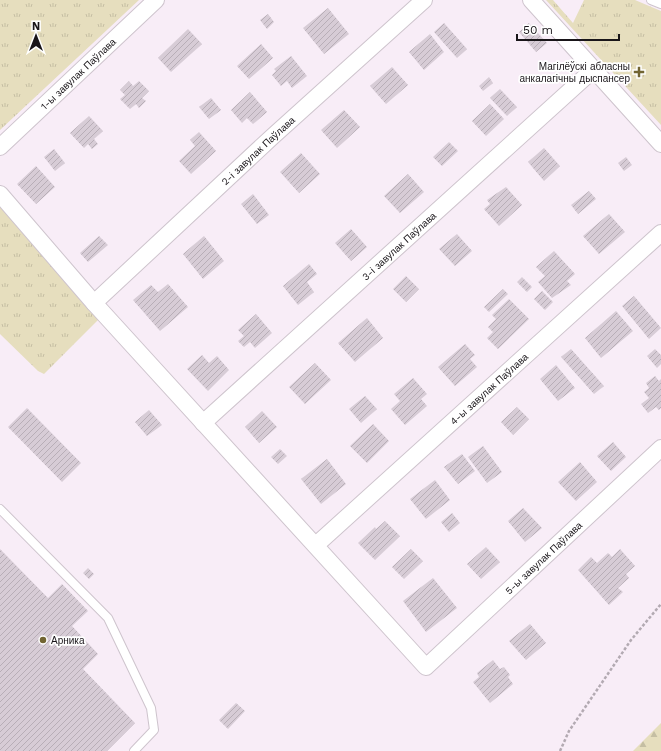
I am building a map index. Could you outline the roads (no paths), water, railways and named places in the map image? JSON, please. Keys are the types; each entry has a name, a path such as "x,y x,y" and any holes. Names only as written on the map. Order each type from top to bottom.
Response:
{"street":[{"name":"1-ы завулак Паўлава","path":"0,147 156,0"},
{"name":"2-і завулак Паўлава","path":"94,303 272,137 424,0"},
{"path":"530,0 661,144"},
{"name":"3-і завулак Паўлава","path":"203,423 594,70"},
{"path":"0,194 94,303 316,545"},
{"name":"4-ы завулак Паўлава","path":"316,545 661,233"},
{"name":"5-ы завулак Паўлава","path":"316,545 426,667 661,448"}],"lane":[{"path":"0,509 108,618 151,708 154,730 134,751"}],"place":[{"name":"Магілёўскі абласны анкалагічны дыспансер","path":"639,72"},
{"name":"Арника","path":"43,640"}]}
